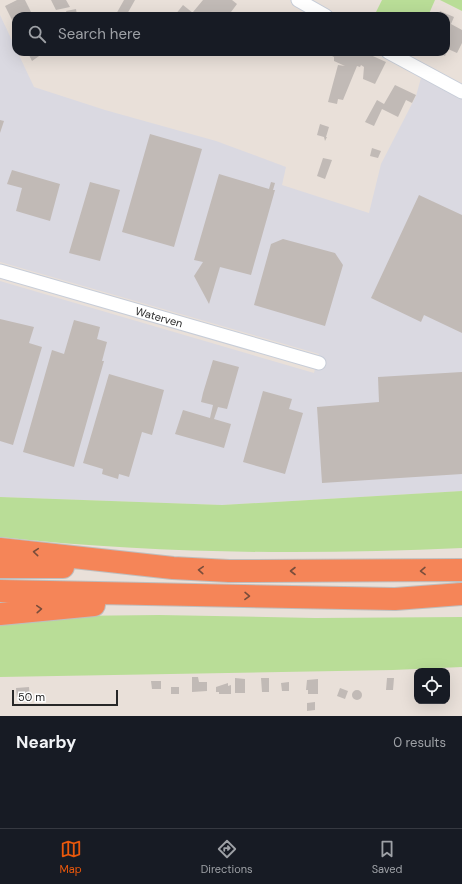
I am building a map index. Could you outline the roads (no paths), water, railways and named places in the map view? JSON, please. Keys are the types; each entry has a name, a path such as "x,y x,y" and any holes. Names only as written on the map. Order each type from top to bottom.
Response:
{"highway":[{"path":"0,549 172,568"},
{"path":"0,567 172,568 229,571 462,570"},
{"path":"0,591 394,599 462,594"},
{"path":"0,614 196,595"},
{"path":"394,599 413,606 462,605"}],"street":[{"path":"298,0 319,12"},
{"path":"395,56 462,92"},
{"name":"Waterven","path":"0,271 319,363"}]}
